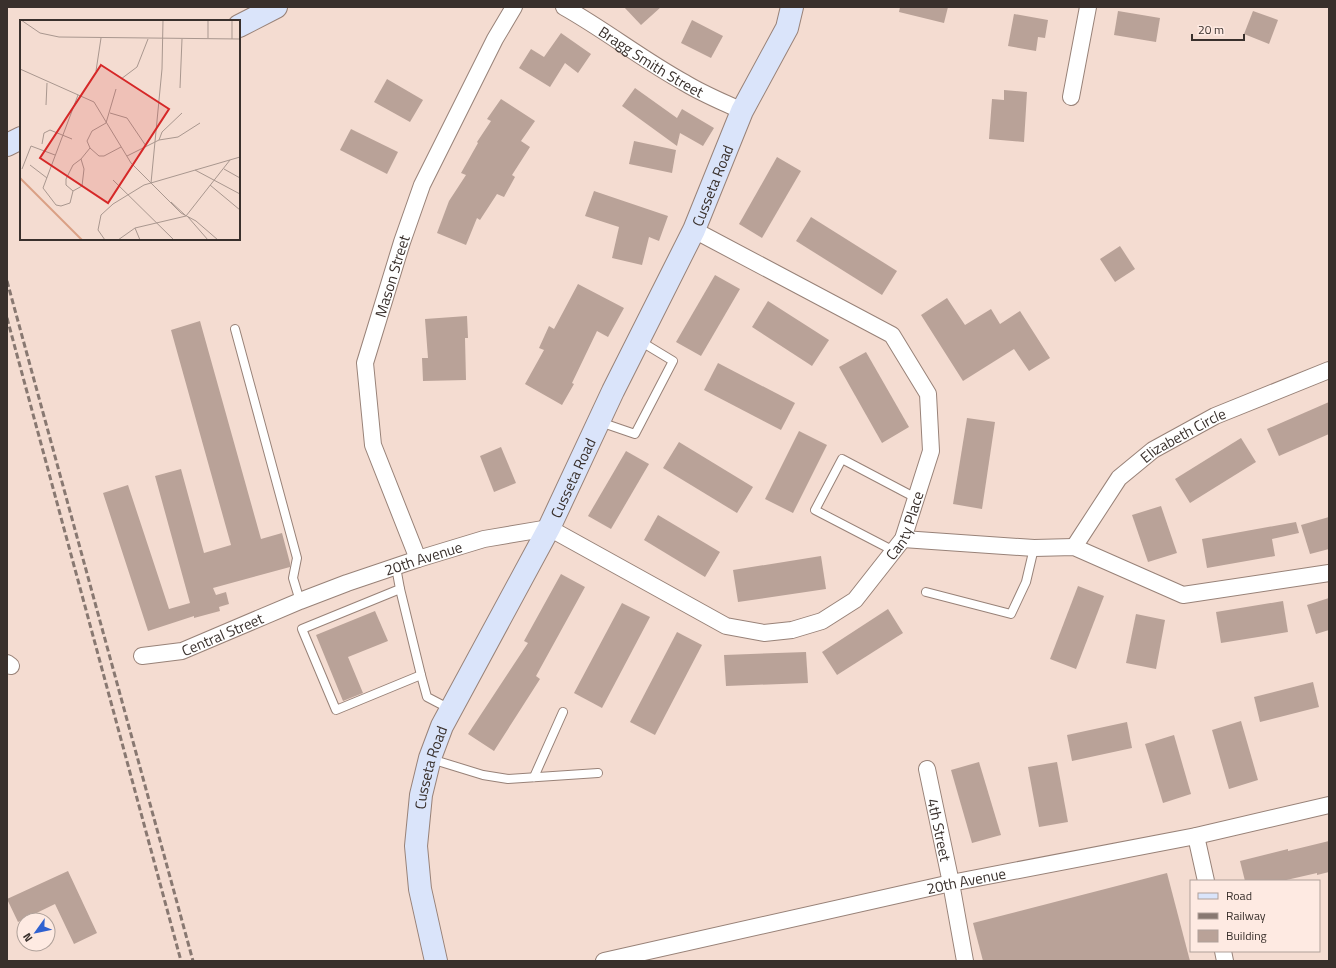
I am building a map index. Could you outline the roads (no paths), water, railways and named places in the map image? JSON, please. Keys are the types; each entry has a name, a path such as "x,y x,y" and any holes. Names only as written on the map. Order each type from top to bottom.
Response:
{"street":[{"path":"240,25 276,7"},
{"name":"Mason Street","path":"418,559 373,445 365,362 402,242 422,185 495,39 514,7"},
{"name":"Bragg Smith Street","path":"564,7 685,84 742,111"},
{"name":"Cusseta Road","path":"436,961 420,889 416,846 421,795 430,759 442,726 549,528 613,391 694,230 742,111 786,28 792,7"},
{"path":"1071,97 1088,7"},
{"name":"Canty Place","path":"549,528 726,626 764,633 792,630 822,621 855,600 898,545 932,451 928,394 892,335 694,230"},
{"name":"Elizabeth Circle","path":"1074,547 1119,478 1152,450 1215,416 1329,370"},
{"name":"20th Avenue","path":"300,601 418,559 484,539 549,528"},
{"path":"898,545 1034,548 1074,547 1182,595 1329,573"},
{"name":"Central Street","path":"142,656 182,651 300,601"},
{"name":"4th Street","path":"927,769 951,883 965,961"},
{"name":"20th Avenue","path":"604,961 951,883 1196,836 1329,805"},
{"path":"1196,836 1206,880"}],"lane":[{"path":"235,329 297,558 293,578 300,601"},
{"path":"599,422 635,434 673,361 639,340"},
{"path":"898,545 815,510 842,459 916,498"},
{"path":"926,592 1011,614 1026,582 1034,548"},
{"path":"396,567 400,590 427,697 450,709"},
{"path":"400,590 302,629 336,710 422,675"},
{"path":"534,777 563,712"},
{"path":"430,759 483,775 508,779 598,773"}],"railway":[{"path":"7,281 193,961"},
{"path":"7,318 181,961"}]}
